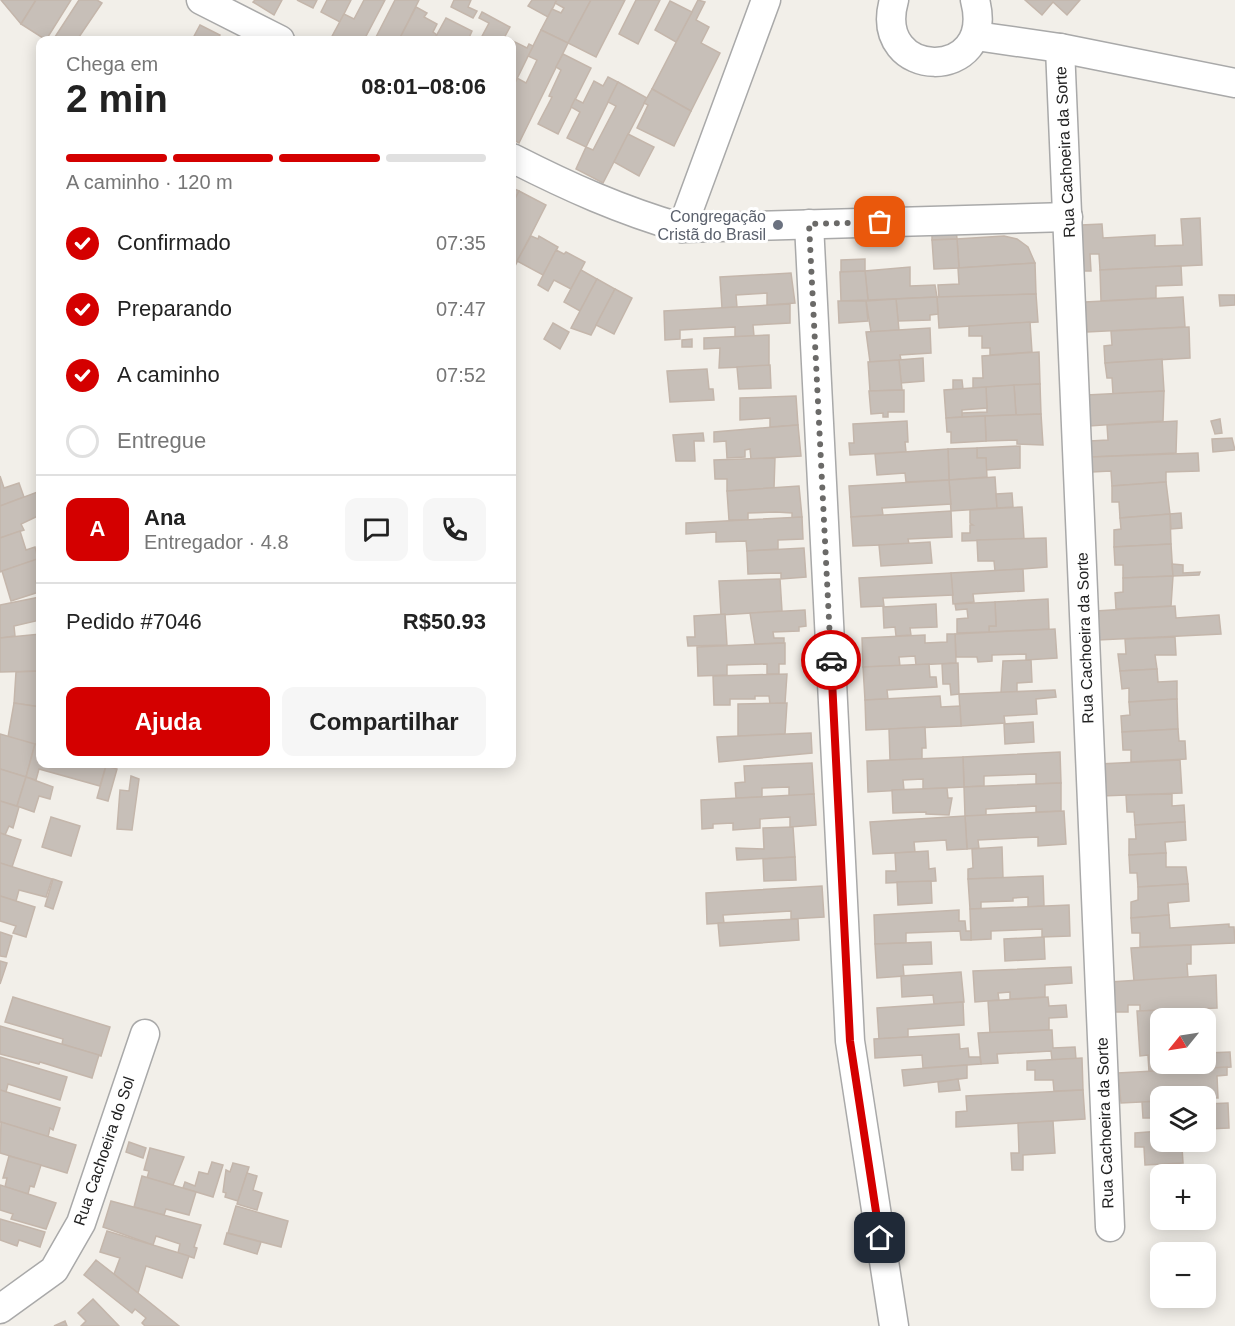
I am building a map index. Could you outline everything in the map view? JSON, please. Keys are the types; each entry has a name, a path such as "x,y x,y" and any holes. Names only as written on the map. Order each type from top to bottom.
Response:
{"street":[{"path":"201,0 271,36"},
{"path":"682,228 766,0"},
{"path":"893,0 890,21 895,40 908,55 927,63 947,62 964,52 976,36 979,16 975,0"},
{"path":"976,36 1060,48 1235,83"},
{"name":"Rua Cachoeira da Sorte","path":"1060,48 1110,1227"},
{"path":"516,160 626,212 682,228 1068,217"},
{"path":"809,224 850,1041 894,1326"},
{"name":"Rua Cachoeira do Sol","path":"0,1309 54,1270 81,1223 145,1034"}],"building":[{"path":"1,0 36,0 21,24"},
{"path":"36,0 71,0 48,36 40,36 21,24"},
{"path":"79,0 97,0 102,3 80,36 56,36"},
{"path":"255,0 282,0 274,15 253,2"},
{"path":"297,0 317,0 313,8"},
{"path":"327,0 351,0 340,22 321,12"},
{"path":"364,0 385,0 366,36 332,36 344,14 354,19"},
{"path":"395,0 419,0 401,36 377,36"},
{"path":"454,0 471,0 468,7 477,11 473,18 451,7"},
{"path":"532,0 557,0 548,17 528,6"},
{"path":"557,0 591,0 568,43 541,30 552,9 561,13 564,8 555,3"},
{"path":"591,0 625,0 596,57 568,43"},
{"path":"636,0 660,0 638,44 619,34"},
{"path":"698,0 705,2 696,20 709,27 701,43 720,53 691,111 652,89"},
{"path":"1025,0 1080,0 1067,15 1053,2 1042,15"},
{"path":"670,1 692,12 676,42 655,30"},
{"path":"416,7 427,13 424,17 437,24 433,32 436,36 401,36"},
{"path":"482,12 510,27 505,36 482,36 489,23 479,18"},
{"path":"446,18 472,31 470,36 436,36"},
{"path":"200,25 220,35 219,36 194,36"},
{"path":"541,30 568,43 519,143 516,141 516,80 517,78 526,83 537,60 528,56"},
{"path":"516,42 527,48 529,44 533,46 516,81"},
{"path":"563,54 591,68 558,134 538,124 552,97 549,96 561,70 556,67"},
{"path":"608,77 618,82 586,147 567,138 580,112 571,107 575,99 583,103 594,81 603,86"},
{"path":"618,82 647,98 603,183 576,169 586,147 593,150 616,106 608,102"},
{"path":"652,89 691,111 674,146 637,128 648,105 644,103"},
{"path":"628,134 654,147 639,176 614,162"},
{"path":"519,191 546,205 516,264 516,197"},
{"path":"1200,218 1202,265 1100,270 1099,254 1090,254 1091,271 1083,271 1081,225 1102,224 1103,238 1155,235 1155,246 1183,245 1181,219"},
{"path":"956,229 957,239 932,240 932,230"},
{"path":"531,236 538,239 539,236 558,247 543,275 517,261"},
{"path":"1004,236 1017,239 1028,247 1035,263 959,268 957,239"},
{"path":"957,239 959,268 934,269 932,240"},
{"path":"556,250 564,254 566,252 585,262 571,289 554,280 548,291 538,285"},
{"path":"865,259 865,271 841,272 841,260"},
{"path":"1035,263 1036,294 939,298 938,285 959,284 958,268"},
{"path":"1181,266 1182,285 1156,286 1156,298 1101,301 1100,270"},
{"path":"910,267 910,286 935,285 937,297 868,300 865,271"},
{"path":"581,270 597,279 580,311 564,302"},
{"path":"865,271 868,300 841,301 840,272"},
{"path":"791,273 795,303 767,305 767,293 736,295 737,307 722,308 720,277"},
{"path":"597,279 615,289 591,335 571,328"},
{"path":"615,289 632,298 614,334 596,325"},
{"path":"1036,294 1038,322 939,328 937,297"},
{"path":"1219,295 1235,295 1235,305 1220,306"},
{"path":"937,297 938,314 930,315 930,320 898,321 896,299"},
{"path":"1183,297 1185,327 1087,332 1085,302"},
{"path":"896,299 899,330 871,332 866,301"},
{"path":"838,301 866,301 868,321 839,323"},
{"path":"790,304 790,323 753,325 754,336 735,337 735,327 680,330 680,339 665,340 664,311"},
{"path":"1030,322 1032,352 990,355 990,348 982,348 982,336 969,336 969,326"},
{"path":"553,323 569,332 560,349 544,339"},
{"path":"1189,327 1190,358 1105,363 1104,346 1112,345 1111,331"},
{"path":"930,328 931,353 900,355 901,360 870,362 866,332"},
{"path":"769,335 769,366 719,368 720,348 704,349 704,338"},
{"path":"692,339 692,347 682,347 682,340"},
{"path":"1039,352 1040,384 973,388 973,378 983,378 982,356"},
{"path":"923,358 924,381 901,383 899,360"},
{"path":"1162,359 1164,391 1113,394 1112,378 1107,378 1105,363"},
{"path":"899,360 902,390 870,391 868,362"},
{"path":"770,365 771,388 739,389 737,367"},
{"path":"707,369 709,389 713,389 714,400 670,402 667,371"},
{"path":"953,380 962,380 963,389 953,390"},
{"path":"1040,384 1041,414 1016,415 1014,385"},
{"path":"1014,385 1016,415 962,417 962,413 987,412 986,387"},
{"path":"986,387 987,408 962,410 962,417 946,418 944,390"},
{"path":"904,390 904,412 888,412 888,417 883,417 883,413 871,414 869,391"},
{"path":"1164,391 1163,421 1089,426 1087,395"},
{"path":"796,396 798,425 770,427 770,418 740,420 740,398"},
{"path":"1041,414 1043,445 1017,444 1017,440 986,441 985,416"},
{"path":"985,416 986,441 951,443 951,432 947,432 946,418"},
{"path":"1220,419 1222,433 1215,434 1211,421"},
{"path":"907,421 906,452 850,455 849,443 854,443 853,424"},
{"path":"1177,421 1176,453 1091,457 1090,441 1108,440 1107,425"},
{"path":"798,425 801,456 751,459 750,449 745,450 745,457 727,458 726,441 714,442 714,432"},
{"path":"703,433 704,441 694,441 695,461 676,461 673,435"},
{"path":"1232,438 1235,450 1213,452 1212,439"},
{"path":"1020,446 1020,468 986,470 986,458 977,458 977,448"},
{"path":"977,448 977,458 986,458 987,477 949,480 948,449"},
{"path":"948,449 949,480 906,482 905,473 877,475 875,454"},
{"path":"1198,453 1199,471 1166,472 1166,482 1112,486 1111,471 1092,472 1091,457"},
{"path":"775,458 774,488 727,491 727,479 715,479 714,460"},
{"path":"0,476 4,488 19,483 24,497 0,506"},
{"path":"995,477 997,508 951,511 949,480"},
{"path":"949,480 951,504 882,508 883,515 851,517 849,486"},
{"path":"1166,482 1170,514 1120,518 1119,502 1112,502 1112,486"},
{"path":"799,486 802,517 792,518 792,513 748,513 748,520 729,520 727,491"},
{"path":"36,492 36,517 21,524 24,530 0,538 0,506"},
{"path":"1012,493 1013,507 997,508 996,494"},
{"path":"1022,507 1024,539 962,541 962,533 970,533 970,525 973,525 970,523 970,510"},
{"path":"951,511 952,537 908,539 909,544 853,546 851,517"},
{"path":"1181,513 1182,528 1171,529 1170,514"},
{"path":"1170,514 1171,544 1114,547 1114,530 1121,529 1120,518"},
{"path":"802,517 803,539 778,540 778,549 747,551 746,541 716,542 716,532 686,534 686,523"},
{"path":"20,531 26,550 35,547 36,560 0,572 0,538"},
{"path":"1046,538 1047,567 995,571 994,561 978,561 977,540"},
{"path":"930,542 932,563 881,566 879,545"},
{"path":"1171,544 1173,576 1123,578 1123,565 1115,565 1114,547"},
{"path":"804,548 806,577 781,579 781,573 748,574 747,551"},
{"path":"36,559 36,593 11,601 2,571"},
{"path":"1172,564 1183,565 1183,573 1200,572 1199,575 1173,576"},
{"path":"1023,569 1024,591 973,594 974,602 953,604 951,573"},
{"path":"951,573 953,595 883,598 884,606 861,607 859,578"},
{"path":"1173,576 1171,606 1116,609 1115,593 1123,592 1123,578"},
{"path":"780,579 782,611 721,615 719,581"},
{"path":"36,598 36,621 14,626 15,636 0,638 0,605"},
{"path":"1048,599 1049,629 989,632 989,626 996,626 995,602"},
{"path":"995,602 996,626 989,626 989,632 957,633 957,619 968,618 967,609 956,610 955,604"},
{"path":"936,604 937,627 910,628 911,635 896,636 895,627 884,628 883,607"},
{"path":"1175,606 1176,618 1219,615 1221,634 1098,640 1096,611"},
{"path":"805,610 806,626 799,627 799,631 773,632 774,638 784,638 784,643 755,644 750,613"},
{"path":"725,614 727,645 688,646 687,637 695,637 694,616"},
{"path":"1055,629 1057,658 1026,660 1026,654 992,655 992,661 978,662 977,657 956,657 955,634"},
{"path":"36,634 36,671 0,672 0,638"},
{"path":"947,634 955,634 956,663 916,665 915,656 899,657 900,666 863,667 862,638 925,635 925,643 947,642"},
{"path":"1175,637 1176,655 1155,655 1157,669 1120,671 1118,654 1126,654 1125,639"},
{"path":"785,643 785,664 779,664 779,674 767,674 767,664 727,665 727,675 698,676 697,647"},
{"path":"1031,660 1032,682 1017,683 1017,692 1001,693 1003,661"},
{"path":"958,663 959,694 951,695 950,684 943,684 942,664"},
{"path":"929,664 930,677 936,677 937,687 887,690 888,699 865,700 863,667"},
{"path":"1157,669 1158,682 1177,681 1177,699 1129,702 1129,688 1122,689 1120,671"},
{"path":"36,671 36,706 14,703 16,672"},
{"path":"787,674 785,703 770,704 769,696 755,696 755,699 730,699 730,705 714,705 713,676"},
{"path":"1055,690 1056,697 1036,699 1037,714 1004,716 1005,723 961,726 959,694"},
{"path":"940,696 941,707 960,706 961,726 866,730 865,700"},
{"path":"1177,699 1178,729 1122,732 1121,716 1130,715 1129,702"},
{"path":"14,703 36,706 36,745 8,737"},
{"path":"787,703 785,734 738,736 738,704"},
{"path":"1033,722 1034,742 1005,744 1004,724"},
{"path":"925,727 926,748 922,748 922,759 890,760 889,729"},
{"path":"1178,729 1179,741 1185,741 1186,759 1131,762 1131,750 1123,750 1122,732"},
{"path":"811,733 812,753 719,762 717,737"},
{"path":"0,734 35,744 26,777 0,769"},
{"path":"35,744 36,768 105,768 100,786 39,769 36,780 26,777"},
{"path":"1060,752 1061,783 1036,784 1036,774 984,776 984,786 964,787 963,757"},
{"path":"963,757 964,787 923,789 923,779 903,780 904,790 868,792 867,761"},
{"path":"1180,760 1182,793 1101,796 1099,764"},
{"path":"812,763 814,794 789,796 789,787 762,788 762,797 736,798 735,783 745,782 744,766"},
{"path":"105,768 117,769 108,801 97,798"},
{"path":"0,769 26,777 17,806 0,801"},
{"path":"131,776 139,779 132,830 117,829 120,790 129,791"},
{"path":"26,777 53,787 50,799 39,796 34,812 17,806"},
{"path":"1061,783 1061,811 1036,812 1036,806 986,809 986,816 965,816 964,787"},
{"path":"947,788 948,798 952,798 949,815 926,814 926,812 893,813 892,790"},
{"path":"814,794 816,825 790,827 790,817 760,819 760,828 733,830 733,823 713,824 713,828 702,829 701,800"},
{"path":"1172,794 1172,806 1184,805 1185,822 1135,825 1134,812 1127,812 1126,795"},
{"path":"0,801 19,807 13,828 9,826 5,835 0,833"},
{"path":"1064,811 1066,844 1038,846 1038,837 978,840 979,848 967,849 965,816"},
{"path":"965,816 967,849 947,850 946,840 914,842 915,852 873,854 870,822"},
{"path":"51,817 80,826 71,856 42,847"},
{"path":"1185,822 1186,840 1165,842 1166,853 1129,855 1129,839 1136,839 1135,825"},
{"path":"793,827 795,857 737,860 736,848 764,849 763,828"},
{"path":"0,833 21,840 12,867 0,863"},
{"path":"1002,847 1003,878 968,879 968,869 973,868 972,849"},
{"path":"928,851 929,869 935,868 936,881 886,883 886,871 896,871 895,853"},
{"path":"1166,853 1166,867 1186,867 1188,884 1138,887 1137,873 1130,873 1129,855"},
{"path":"795,857 796,880 764,881 763,859"},
{"path":"0,863 52,879 46,897 19,890 16,901 0,896"},
{"path":"1043,876 1044,906 1028,907 1028,897 1013,898 1013,901 981,902 981,909 970,909 968,879"},
{"path":"53,879 62,882 53,909 45,906"},
{"path":"931,881 932,903 898,905 897,882"},
{"path":"1188,884 1189,901 1168,903 1169,915 1131,918 1131,902 1138,900 1138,887"},
{"path":"822,886 824,917 791,919 791,911 723,915 724,923 707,924 706,893"},
{"path":"0,896 35,907 26,937 13,933 16,926 0,921"},
{"path":"1069,905 1070,936 1042,937 1042,929 991,931 991,939 971,940 970,909"},
{"path":"959,910 959,921 965,921 966,931 971,931 971,940 961,940 960,931 906,933 906,943 875,944 874,915"},
{"path":"1169,915 1170,928 1229,924 1229,927 1234,927 1235,943 1140,947 1140,933 1132,933 1131,918"},
{"path":"798,919 799,940 720,946 718,923"},
{"path":"0,932 12,936 6,957 0,956"},
{"path":"1044,937 1045,959 1005,961 1004,939"},
{"path":"931,942 932,964 903,965 904,976 877,978 875,944"},
{"path":"1191,945 1191,964 1187,964 1188,978 1134,981 1131,948"},
{"path":"0,961 7,963 0,984"},
{"path":"1071,967 1072,983 1045,985 1045,997 1010,999 1010,992 998,993 999,1000 975,1002 973,971"},
{"path":"961,972 964,1002 934,1004 933,995 902,997 901,976"},
{"path":"1216,975 1217,1008 1150,1008 1150,1011 1140,1011 1140,1005 1128,1005 1128,1012 1112,1012 1110,982"},
{"path":"13,997 110,1027 101,1056 62,1044 63,1039 5,1022"},
{"path":"1048,997 1049,1006 1066,1005 1067,1017 1049,1018 1049,1030 990,1033 988,1001"},
{"path":"963,1002 964,1025 908,1029 908,1037 879,1039 877,1008"},
{"path":"1137,1011 1150,1011 1150,1072 1148,1055 1140,1056"},
{"path":"0,1026 99,1055 92,1078 40,1062 39,1064 0,1054"},
{"path":"1052,1030 1053,1048 1075,1047 1076,1059 1052,1060 1051,1051 997,1054 998,1063 981,1064 978,1033"},
{"path":"959,1034 960,1049 968,1048 969,1057 980,1057 981,1064 923,1068 922,1055 875,1058 874,1039"},
{"path":"1230,1052 1231,1067 1216,1068 1216,1053"},
{"path":"0,1057 67,1077 60,1100 8,1084 6,1092 0,1090"},
{"path":"1082,1058 1083,1090 1054,1091 1053,1080 1035,1080 1035,1070 1027,1070 1027,1061"},
{"path":"967,1065 967,1078 904,1086 902,1070"},
{"path":"1227,1067 1227,1075 1217,1076 1218,1098 1216,1098 1216,1086 1150,1086 1150,1102 1121,1103 1118,1073 1150,1071 1150,1074 1216,1074 1216,1068"},
{"path":"958,1079 960,1090 939,1092 938,1082"},
{"path":"0,1090 60,1108 53,1130 50,1128 48,1137 0,1122"},
{"path":"1083,1090 1085,1119 956,1127 956,1112 967,1111 966,1096"},
{"path":"1142,1102 1150,1102 1150,1118 1143,1118"},
{"path":"1228,1103 1229,1128 1216,1129 1216,1104"},
{"path":"1053,1121 1055,1153 1023,1155 1023,1170 1012,1170 1011,1153 1019,1153 1018,1123"},
{"path":"1,1122 76,1145 67,1173 0,1153"},
{"path":"1150,1132 1150,1152 1182,1152 1183,1163 1145,1165 1144,1147 1135,1147 1135,1133"},
{"path":"129,1142 146,1148 143,1158 126,1152"},
{"path":"150,1148 184,1157 173,1185 147,1178 149,1171 144,1170"},
{"path":"9,1156 41,1165 34,1187 30,1186 28,1194 5,1187 7,1178 3,1178"},
{"path":"212,1162 223,1165 213,1197 183,1188 185,1182 195,1186 199,1172 208,1174"},
{"path":"233,1163 249,1167 238,1201 225,1197 226,1193 223,1192 226,1170 230,1172"},
{"path":"247,1173 257,1176 253,1190 262,1193 257,1210 237,1204"},
{"path":"142,1176 196,1192 189,1215 166,1209 164,1215 134,1207"},
{"path":"0,1185 56,1203 46,1229 11,1219 13,1214 0,1210"},
{"path":"111,1201 201,1225 194,1247 197,1248 194,1258 178,1253 180,1244 156,1236 153,1245 103,1227"},
{"path":"236,1206 288,1221 281,1247 228,1233"},
{"path":"0,1219 45,1232 40,1247 19,1240 17,1246 0,1240"},
{"path":"107,1231 189,1256 182,1278 146,1266 138,1293 114,1274 120,1258 100,1252"},
{"path":"227,1233 261,1242 257,1254 224,1244"},
{"path":"96,1260 179,1326 145,1326 142,1323 146,1318 135,1309 132,1313 84,1275"},
{"path":"93,1299 119,1326 81,1326 86,1321 78,1313"},
{"path":"65,1321 67,1326 54,1326"}],"way so far":[{"path":"831,660 809,224 880,222"}],"place":[{"name":"Congregação Cristã do Brasil","path":"778,225"}],"route":[{"path":"831,660 850,1041 880,1238"}]}
